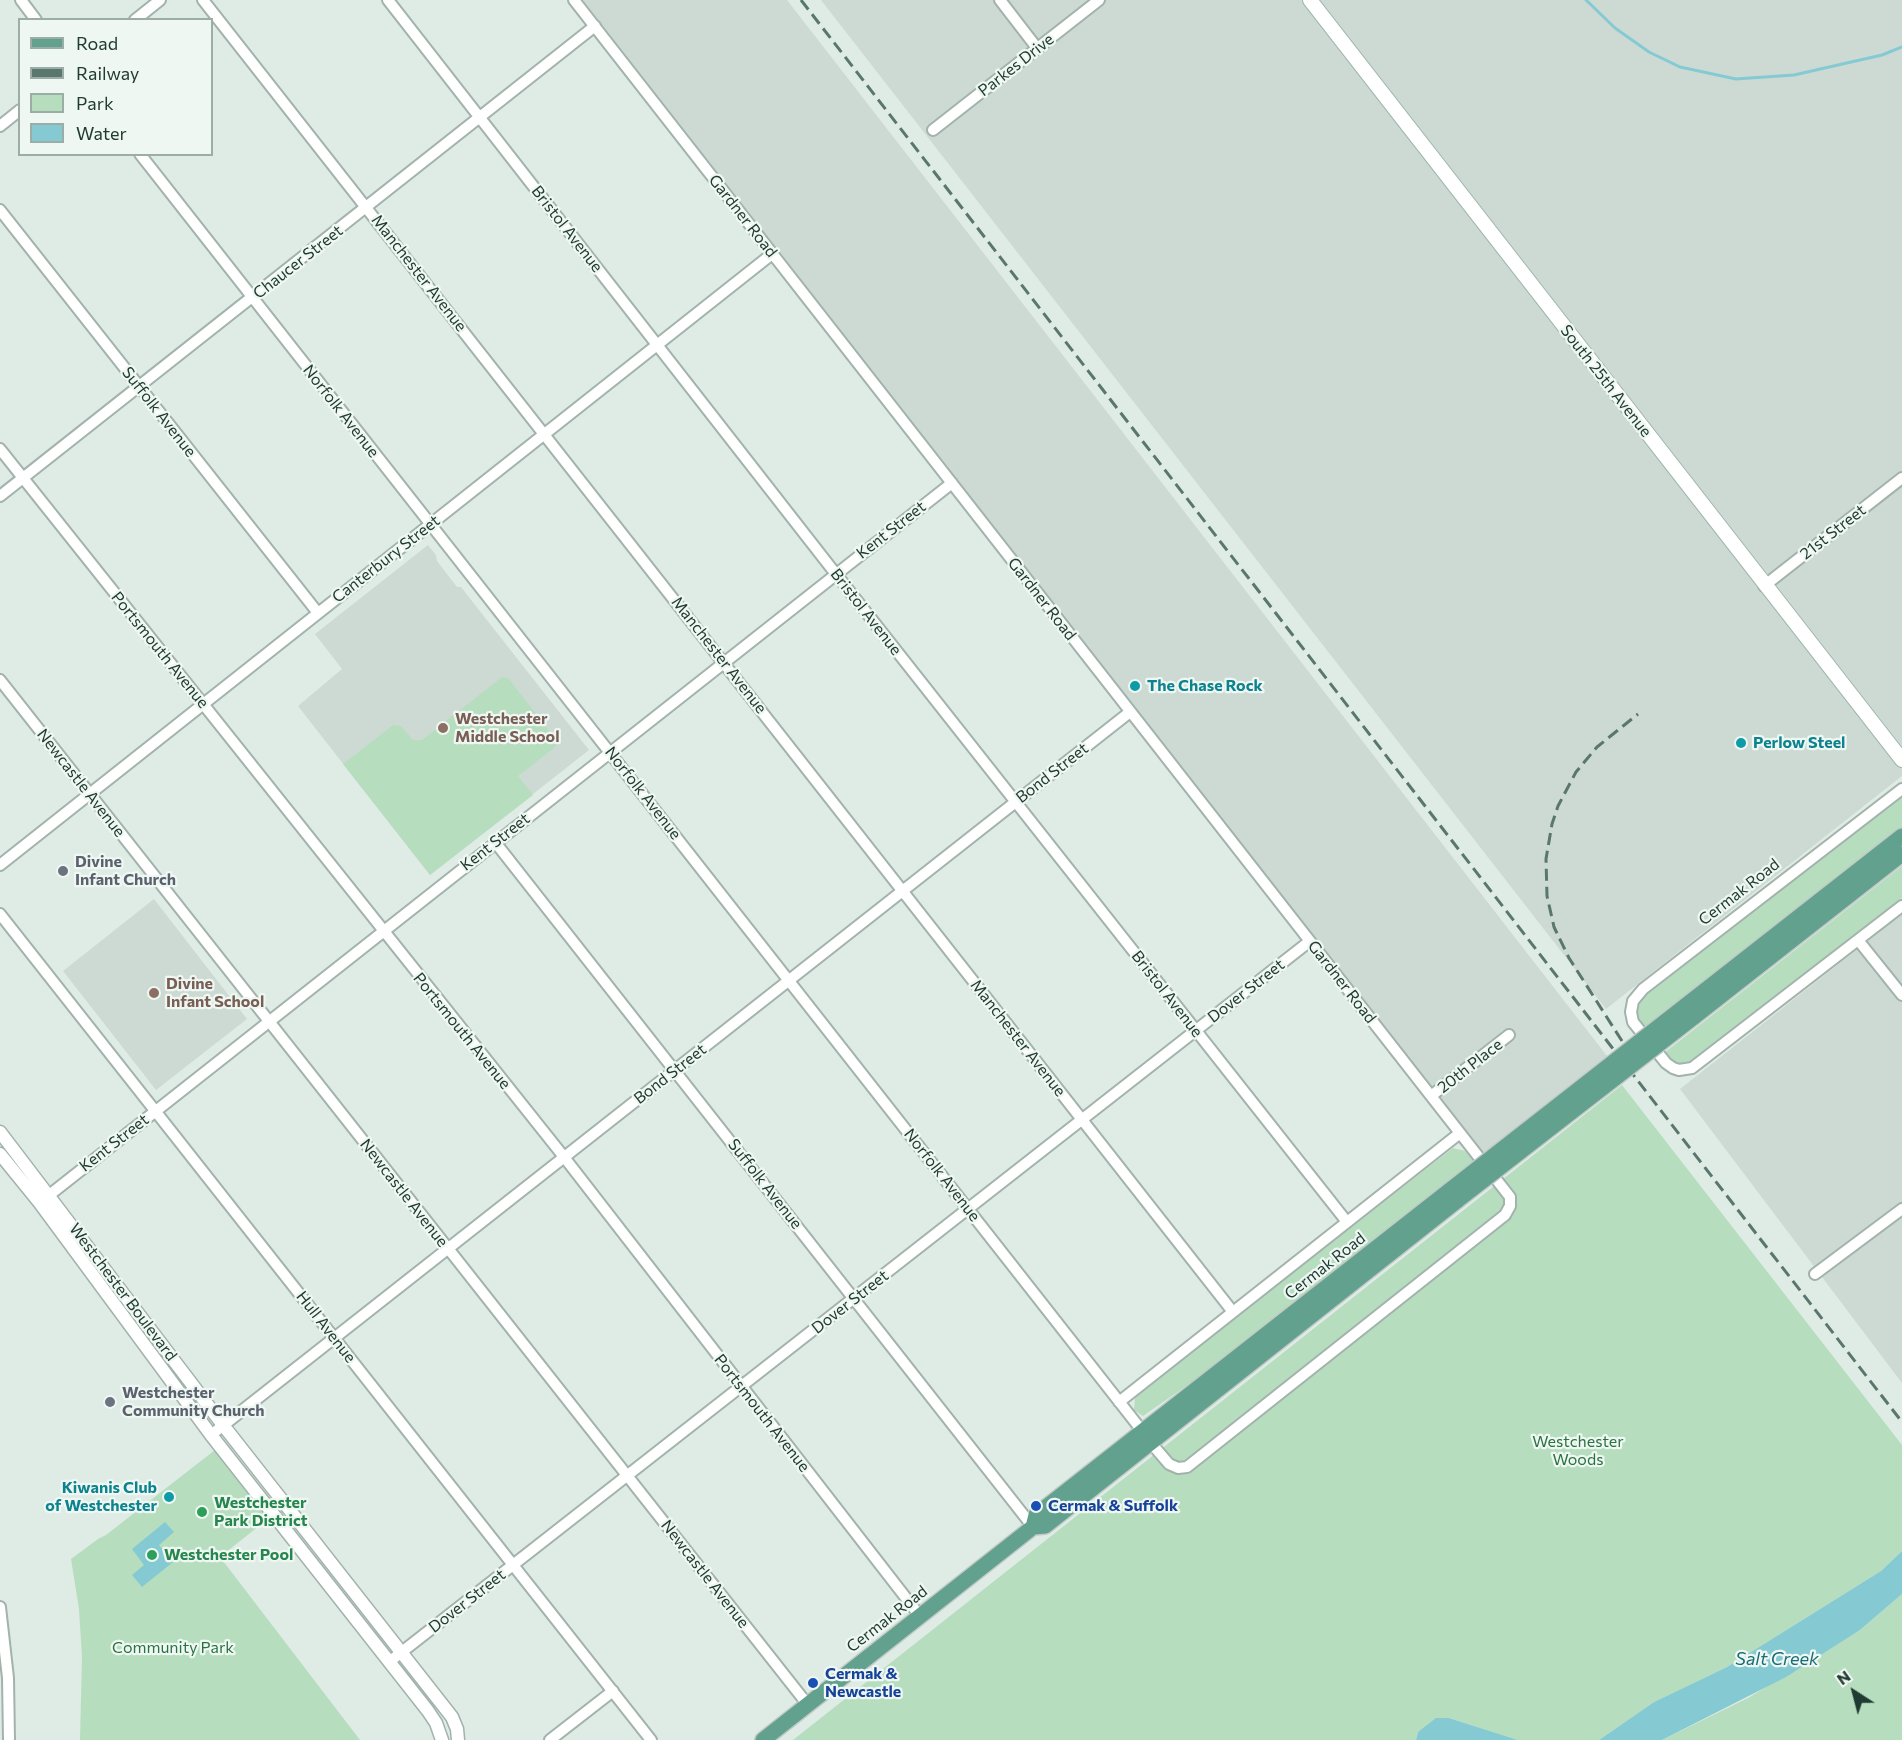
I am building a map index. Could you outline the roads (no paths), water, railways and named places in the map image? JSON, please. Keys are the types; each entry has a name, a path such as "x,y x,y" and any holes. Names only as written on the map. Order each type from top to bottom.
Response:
{"main road":[{"name":"South 25th Avenue","path":"1310,0 1764,586 1902,760"},
{"name":"Cermak Road","path":"763,1740 1033,1527 1036,1515 1147,1437 1690,1012 1900,844"}],"street":[{"path":"21,0 34,18"},
{"path":"138,18 160,0"},
{"name":"Manchester Avenue","path":"203,0 368,207 1233,1312"},
{"name":"Bristol Avenue","path":"388,0 836,574 1347,1222"},
{"name":"Gardner Road","path":"574,0 1510,1197 1510,1206 1505,1215 1186,1467 1178,1468 1169,1464 1147,1437"},
{"path":"1000,0 1037,48"},
{"name":"Parkes Drive","path":"933,130 1099,0"},
{"name":"Chaucer Street","path":"0,496 595,26"},
{"path":"0,126 18,112"},
{"name":"Norfolk Avenue","path":"142,156 1147,1437"},
{"name":"Suffolk Avenue","path":"0,210 318,613"},
{"name":"Canterbury Street","path":"0,865 772,254"},
{"name":"Portsmouth Avenue","path":"0,449 564,1158 920,1616"},
{"name":"21st Street","path":"1764,586 1902,478"},
{"name":"Kent Street","path":"44,1198 951,483"},
{"name":"Newcastle Avenue","path":"0,680 808,1705"},
{"name":"Bond Street","path":"211,1435 1130,712"},
{"name":"Cermak Road","path":"1902,789 1643,989 1633,1001 1631,1012 1634,1022 1666,1063 1679,1070 1692,1068 1902,906"},
{"name":"Suffolk Avenue","path":"495,842 1033,1527"},
{"name":"Hull Avenue","path":"0,914 651,1740"},
{"path":"1858,940 1902,995"},
{"name":"Dover Street","path":"389,1662 1310,941"},
{"name":"20th Place","path":"1431,1096 1509,1035"},
{"name":"Westchester Boulevard","path":"0,1132 211,1435 436,1723 442,1740"},
{"name":"Cermak Road","path":"1119,1402 1460,1133"},
{"name":"Westchester Boulevard","path":"0,1154 44,1198 402,1652 452,1717 457,1729 458,1740"},
{"path":"1815,1274 1902,1209"},
{"path":"0,1607 8,1678 9,1740"},
{"path":"550,1740 613,1691"}],"water":[{"name":"Westchester Pool","path":"165,1522 174,1532 159,1545 173,1562 142,1587 132,1575 144,1565 132,1549"},
{"name":"Salt Creek","path":"1902,1551 1902,1594 1860,1630 1786,1677 1662,1740 1599,1740 1654,1702 1727,1667 1881,1571"},
{"path":"1436,1718 1449,1718 1518,1740 1416,1740 1418,1732"}],"waterway":[{"path":"1586,0 1615,28 1649,52 1680,67 1736,79 1794,75 1882,55 1902,47"}],"railway":[{"path":"801,0 1902,1422"},
{"path":"1622,1041 1569,958 1554,927 1547,896 1546,859 1552,824 1558,806 1576,772 1597,747 1638,714"}],"place":[{"name":"The Chase Rock","path":"1135,686"},
{"name":"Westchester Middle School","path":"443,728"},
{"name":"Perlow Steel","path":"1741,743"},
{"name":"Divine Infant Church","path":"63,871"},
{"name":"Divine Infant School","path":"154,993"},
{"name":"Westchester Community Church","path":"110,1402"},
{"name":"Kiwanis Club of Westchester","path":"169,1497"},
{"name":"Cermak & Suffolk","path":"1036,1506"},
{"name":"Westchester Park District","path":"202,1512"},
{"name":"Westchester Pool","path":"152,1555"},
{"name":"Cermak & Newcastle","path":"813,1683"}],"park label":[{"name":"Westchester Woods","path":"1578,1451"},
{"name":"Community Park","path":"173,1648"}]}
